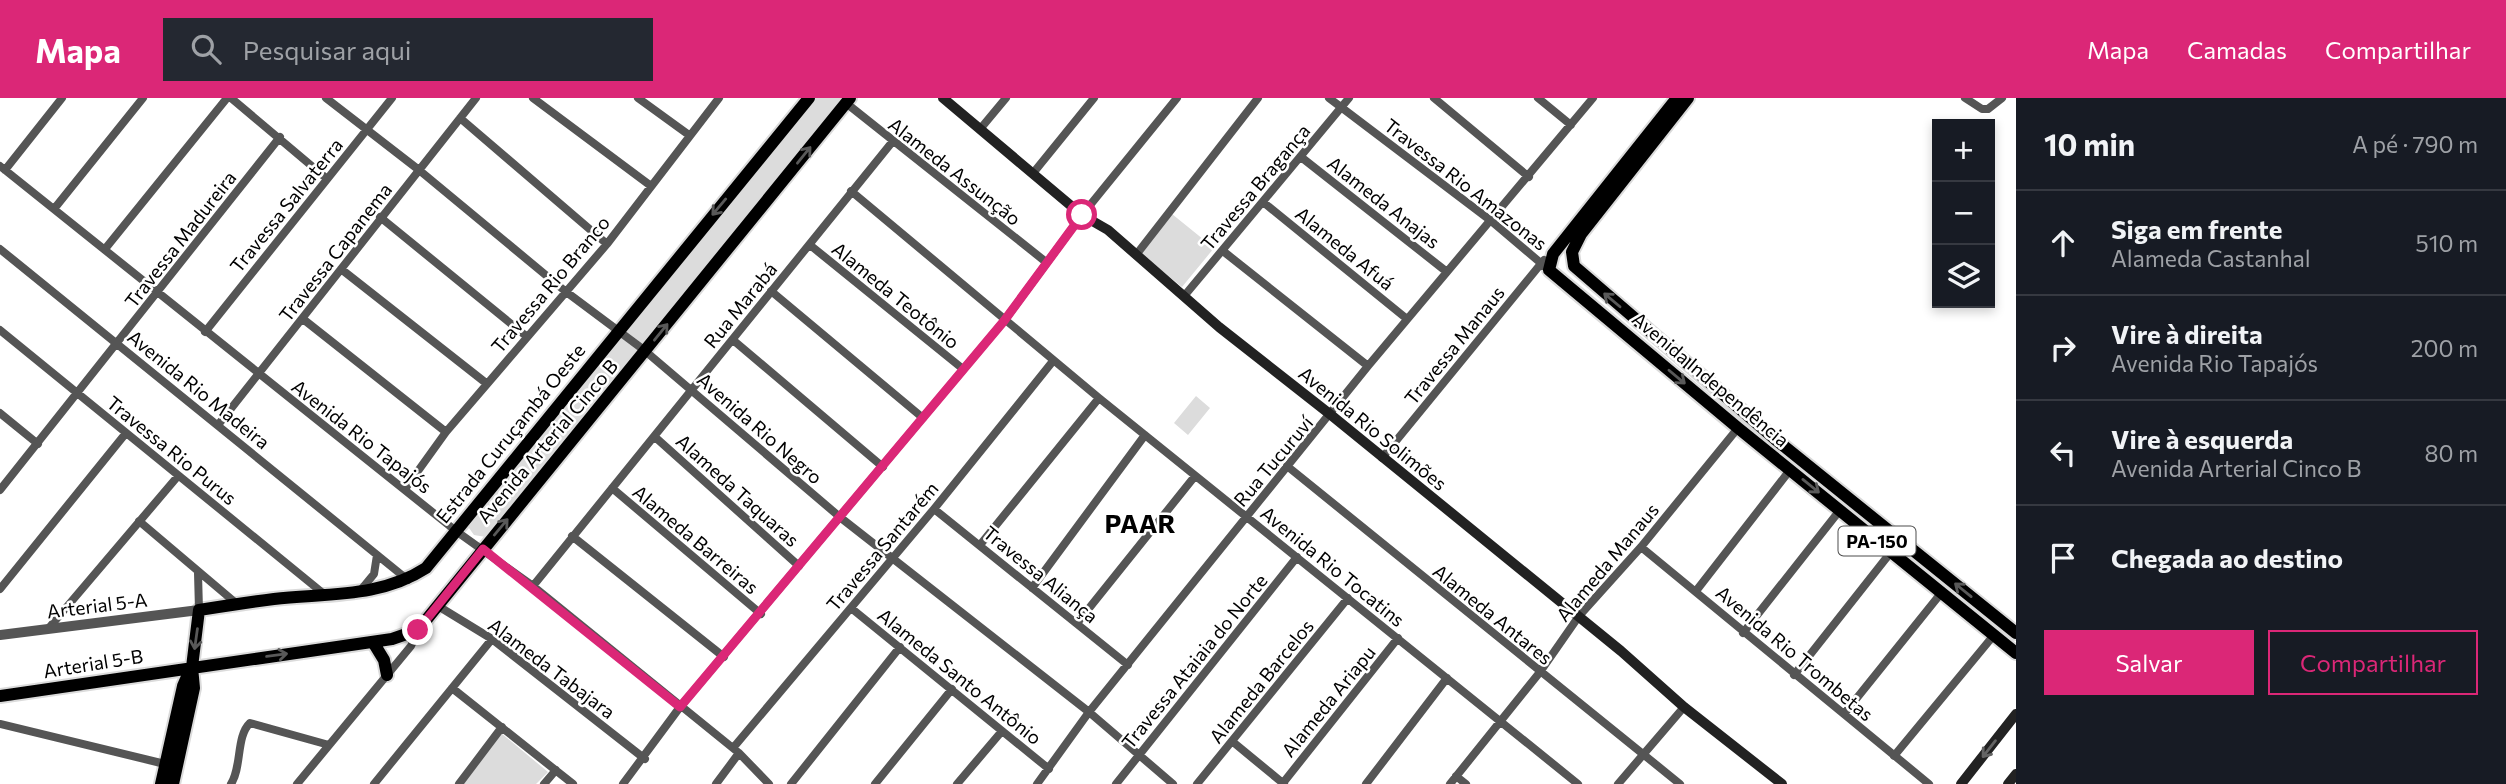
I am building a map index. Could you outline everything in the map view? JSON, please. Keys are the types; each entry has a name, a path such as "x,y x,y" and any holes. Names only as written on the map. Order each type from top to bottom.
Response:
{"main road":[{"name":"Estrada Curuçambá Oeste","path":"199,610 379,590 408,580 425,568 809,98"},
{"name":"Avenida Rio Solimões","path":"943,98 1082,215 1108,230 1219,327 1579,616 1684,707 1782,784"},
{"path":"1548,262 1677,98"},
{"name":"Avenida Independência","path":"1688,98 1581,234 1572,252 1572,261 1580,273 1775,439 2016,632"},
{"name":"Avenida Arterial Cinco B","path":"418,630 848,101"},
{"name":"Avenida Independência","path":"1548,262 1738,428 2016,653"},
{"path":"1738,428 1749,428 1775,439"},
{"path":"173,784 194,688 192,667 199,610"},
{"path":"192,667 373,642 418,630"},
{"path":"373,642 384,660 387,674"},
{"path":"161,784 184,686 192,667"},
{"name":"Arterial 5-B","path":"0,696 192,667"},
{"path":"1961,784 2016,714"},
{"path":"2008,784 2016,774"}],"street":[{"path":"2,168 62,98"},
{"path":"54,209 143,98"},
{"path":"105,249 229,98 280,137 326,178"},
{"name":"Avenida Rio Negro","path":"326,98 419,170 565,291 646,351 841,518 1089,712 1138,757 1173,784"},
{"name":"Travessa Salvaterra","path":"205,332 392,98"},
{"name":"Travessa Capanema","path":"218,425 476,98"},
{"path":"533,98 651,186"},
{"path":"638,98 689,135"},
{"name":"Travessa Rio Branco","path":"405,489 486,383 607,244 719,98"},
{"path":"981,128 1006,98"},
{"path":"1034,172 1094,98"},
{"path":"624,784 645,759 680,707 761,614 1004,321 1082,215 1177,98"},
{"path":"1136,255 1258,98"},
{"name":"Travessa Rio Amazonas","path":"1329,98 1548,262"},
{"name":"Travessa Bragança","path":"1185,295 1349,98"},
{"path":"1434,98 1529,177"},
{"path":"1538,98 1571,125"},
{"name":"Rua Tucuruví","path":"1037,784 1089,712 1368,366 1593,98"},
{"path":"1965,98 1982,109 1995,106 2002,98"},
{"name":"Alameda Assunção","path":"848,101 893,141 1046,262"},
{"path":"460,118 607,244"},
{"name":"Travessa Madureira","path":"0,490 280,137"},
{"name":"Rua Marabá","path":"533,586 893,141"},
{"name":"Alameda Anajas","path":"1301,157 1447,272"},
{"name":"Avenida Rio Tapajós","path":"2,168 456,531 533,586 736,751 769,784"},
{"name":"Avenida Rio Tocatins","path":"851,191 1098,398 1578,784"},
{"name":"Alameda Afuá","path":"1263,202 1407,319"},
{"path":"380,217 526,336"},
{"name":"Alameda Teotônio","path":"810,245 964,369"},
{"name":"Avenida Rio Madeira","path":"0,249 408,580"},
{"path":"1223,251 1368,366"},
{"name":"Travessa Manaus","path":"1382,458 1548,262"},
{"path":"341,269 486,383"},
{"path":"771,291 923,418"},
{"path":"303,319 446,432"},
{"name":"Travessa Rio Purus","path":"0,330 324,594"},
{"path":"733,340 883,467"},
{"name":"Travessa Santarém","path":"716,784 736,751 1053,360"},
{"path":"980,545 1098,398"},
{"path":"0,413 37,444"},
{"name":"Alameda Manaus","path":"1450,784 1540,672 1579,616 1641,547 1738,428"},
{"path":"0,589 126,433"},
{"path":"1032,588 1145,435"},
{"name":"Alameda Taquaras","path":"655,437 799,566"},
{"name":"Alameda Antares","path":"1287,467 1680,784"},
{"path":"1696,592 1790,470"},
{"path":"48,629 178,476"},
{"path":"1078,622 1195,476"},
{"name":"Alameda Barreiras","path":"612,488 761,614"},
{"name":"Travessa Aliança","path":"934,509 1078,622 1128,665"},
{"path":"1743,633 1840,510"},
{"path":"139,521 237,604"},
{"path":"572,536 724,657"},
{"name":"Avenida Rio Trombetas","path":"1641,547 1929,784"},
{"path":"1794,675 1891,552"},
{"path":"360,592 374,574 377,555"},
{"name":"Travessa Ataiaia do Norte","path":"1116,784 1297,557"},
{"path":"198,573 199,610"},
{"path":"1844,714 1942,592"},
{"name":"Alameda Barcelos","path":"1197,784 1348,598"},
{"name":"Alameda Tabajara","path":"438,606 492,639 645,759"},
{"name":"Alameda Santo Antônio","path":"851,608 1049,769"},
{"name":"Arterial 5-A","path":"0,635 199,610"},
{"path":"297,784 411,646 418,630"},
{"path":"1894,756 1994,635"},
{"name":"Alameda Ariapu","path":"1284,783 1398,638"},
{"path":"374,784 492,639"},
{"path":"791,784 900,647"},
{"path":"1366,784 1447,678"},
{"path":"452,688 573,784"},
{"path":"875,784 952,689"},
{"path":"1618,784 1684,707"},
{"path":"231,784 238,769 245,729 250,723 329,745"},
{"path":"0,724 165,764"},
{"path":"459,784 502,727"},
{"path":"957,784 1002,731"},
{"path":"1233,741 1284,783"},
{"path":"544,784 556,770"},
{"path":"1456,776 1466,784"}],"shaded area":[{"path":"809,98 850,98 492,538 474,535 469,528 469,517"},
{"path":"1172,214 1214,248 1182,287 1140,253"},
{"path":"1196,396 1210,408 1188,435 1174,423"},
{"path":"501,733 548,772 536,784 462,784"}],"district":[{"name":"PAAR","path":"1140,522"}],"route":[{"path":"418,630 483,549 533,586 680,707 761,614 1004,321 1082,215"}]}
